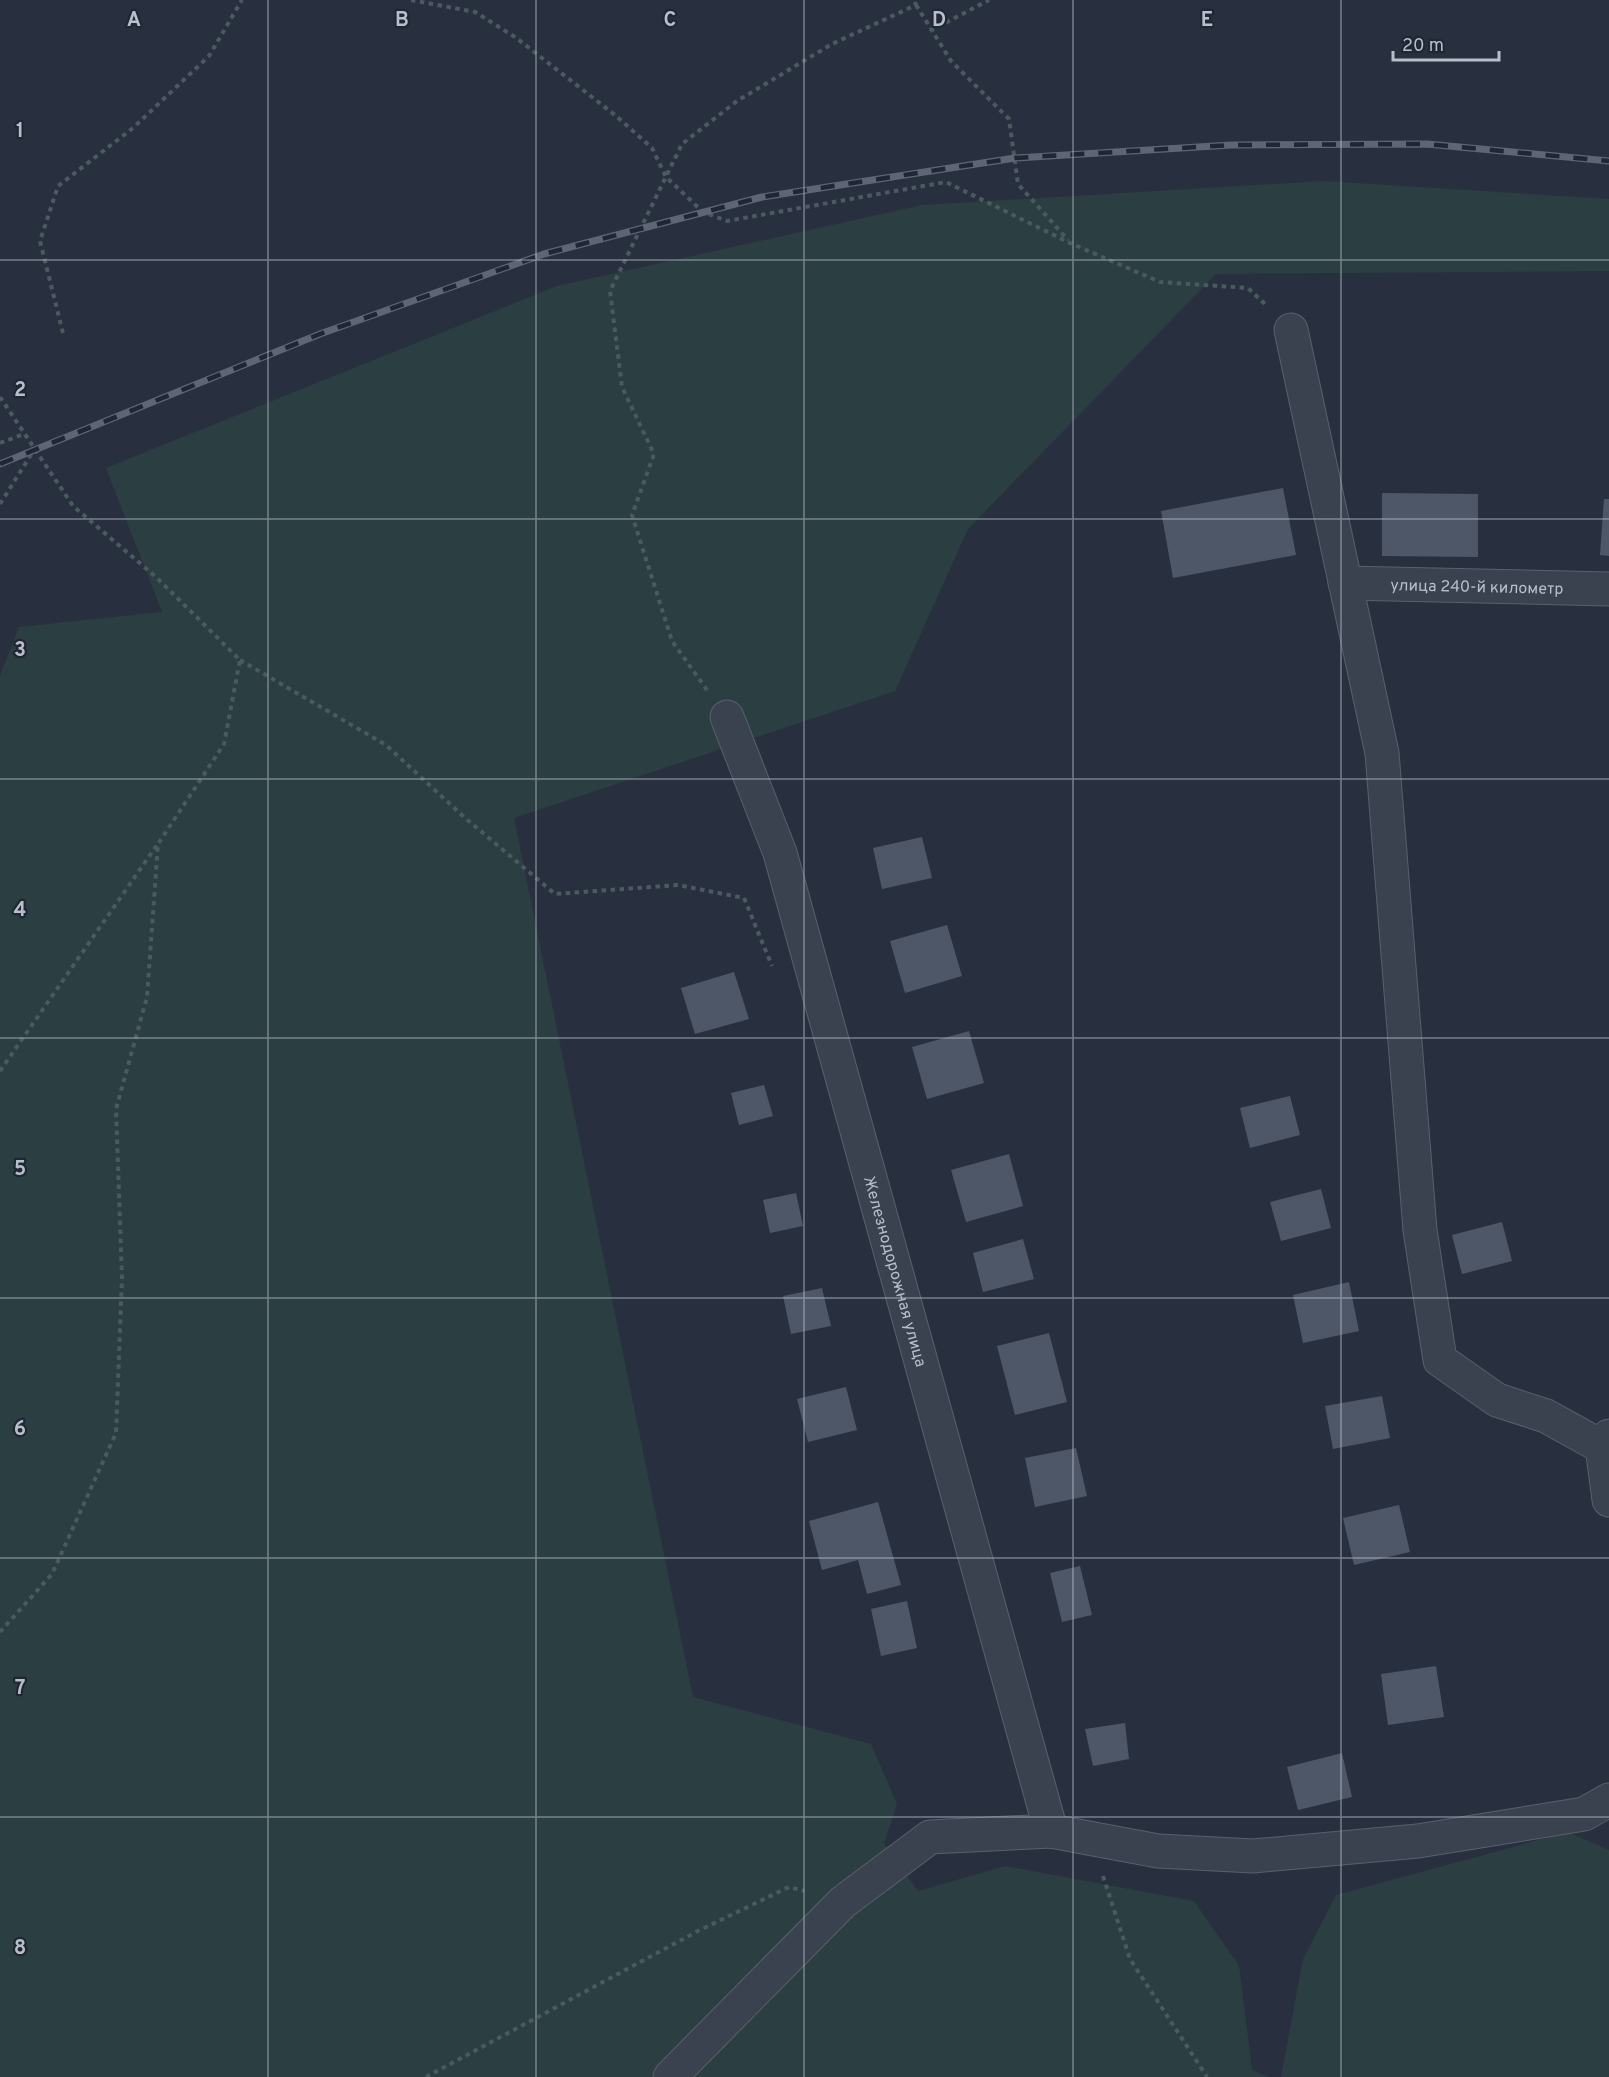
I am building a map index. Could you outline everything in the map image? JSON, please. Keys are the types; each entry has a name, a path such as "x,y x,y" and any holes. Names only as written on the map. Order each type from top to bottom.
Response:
{"street":[{"path":"1291,330 1382,753 1419,1230 1440,1360 1497,1400 1546,1416 1606,1441 1609,1500"},
{"name":"улица 240-й километр","path":"1346,583 1609,589"},
{"name":"Железнодорожная улица","path":"727,717 780,853 1050,1831"},
{"path":"669,2077 843,1902 930,1837 1050,1831 1158,1851 1253,1856 1429,1839 1584,1814 1609,1800"}],"path":[{"path":"63,333 40,241 58,186 133,128 209,56 242,0"},
{"path":"411,0 475,12 515,37 615,115 652,148 666,177 703,212 727,221 946,182 1070,243 1160,282 1248,288 1291,330"},
{"path":"930,31 989,0"},
{"path":"727,717 672,641 632,514 654,454 622,387 610,291 682,144 736,101 832,44 915,3 930,31 951,61 1009,119 1018,184 1070,243"},
{"path":"0,397 73,506 156,577 240,660 386,745 555,894 678,885 744,898 775,971"},
{"path":"0,443 24,434"},
{"path":"0,504 34,450"},
{"path":"0,1071 158,844 224,744 240,660"},
{"path":"0,1632 52,1574 117,1433 122,1278 116,1109 147,997 158,844"},
{"path":"1090,1839 1130,1959 1207,2077"},
{"path":"426,2077 698,1931 789,1887 843,1902"}],"shaded area":[{"path":"1324,181 1609,199 1609,271 1216,274 968,529 895,691 514,818 693,1697 871,1744 897,1804 884,1844 918,1891 1005,1866 1194,1901 1239,1966 1252,2070 1270,2077 0,2077 0,676 19,627 162,612 106,468 557,286 922,205"},
{"path":"1568,1832 1609,1850 1609,2077 1281,2077 1303,1959 1336,1895"}],"building":[{"path":"1283,488 1296,555 1173,578 1161,511"},
{"path":"1382,493 1478,494 1478,557 1382,556"},
{"path":"1604,499 1609,499 1609,556 1600,555"},
{"path":"922,837 932,878 882,889 873,848"},
{"path":"947,925 962,976 905,993 890,941"},
{"path":"734,972 749,1019 695,1034 681,988"},
{"path":"969,1031 984,1083 927,1099 912,1047"},
{"path":"764,1085 773,1116 739,1125 731,1093"},
{"path":"1290,1096 1300,1135 1250,1148 1240,1108"},
{"path":"1009,1154 1023,1206 966,1222 951,1170"},
{"path":"1321,1189 1331,1228 1281,1241 1270,1202"},
{"path":"796,1193 803,1226 770,1233 763,1200"},
{"path":"1502,1222 1512,1261 1462,1274 1452,1235"},
{"path":"1023,1239 1034,1279 983,1292 973,1253"},
{"path":"1349,1282 1359,1331 1303,1343 1293,1295"},
{"path":"822,1288 831,1326 791,1334 783,1296"},
{"path":"1049,1333 1067,1402 1015,1415 997,1346"},
{"path":"846,1387 857,1430 808,1442 797,1399"},
{"path":"1382,1396 1390,1438 1333,1449 1325,1406"},
{"path":"1076,1448 1087,1496 1035,1507 1025,1458"},
{"path":"878,1502 901,1585 867,1594 858,1560 822,1570 809,1521"},
{"path":"1399,1505 1410,1552 1354,1565 1343,1518"},
{"path":"1080,1566 1092,1615 1062,1622 1050,1573"},
{"path":"907,1601 917,1648 881,1656 871,1609"},
{"path":"1436,1666 1444,1717 1388,1725 1381,1674"},
{"path":"1125,1723 1129,1759 1093,1766 1085,1729"},
{"path":"1342,1753 1352,1797 1298,1810 1287,1767"}],"railway":[{"path":"0,464 320,334 544,254 762,197 1015,158 1231,145 1427,144 1609,161"}]}
